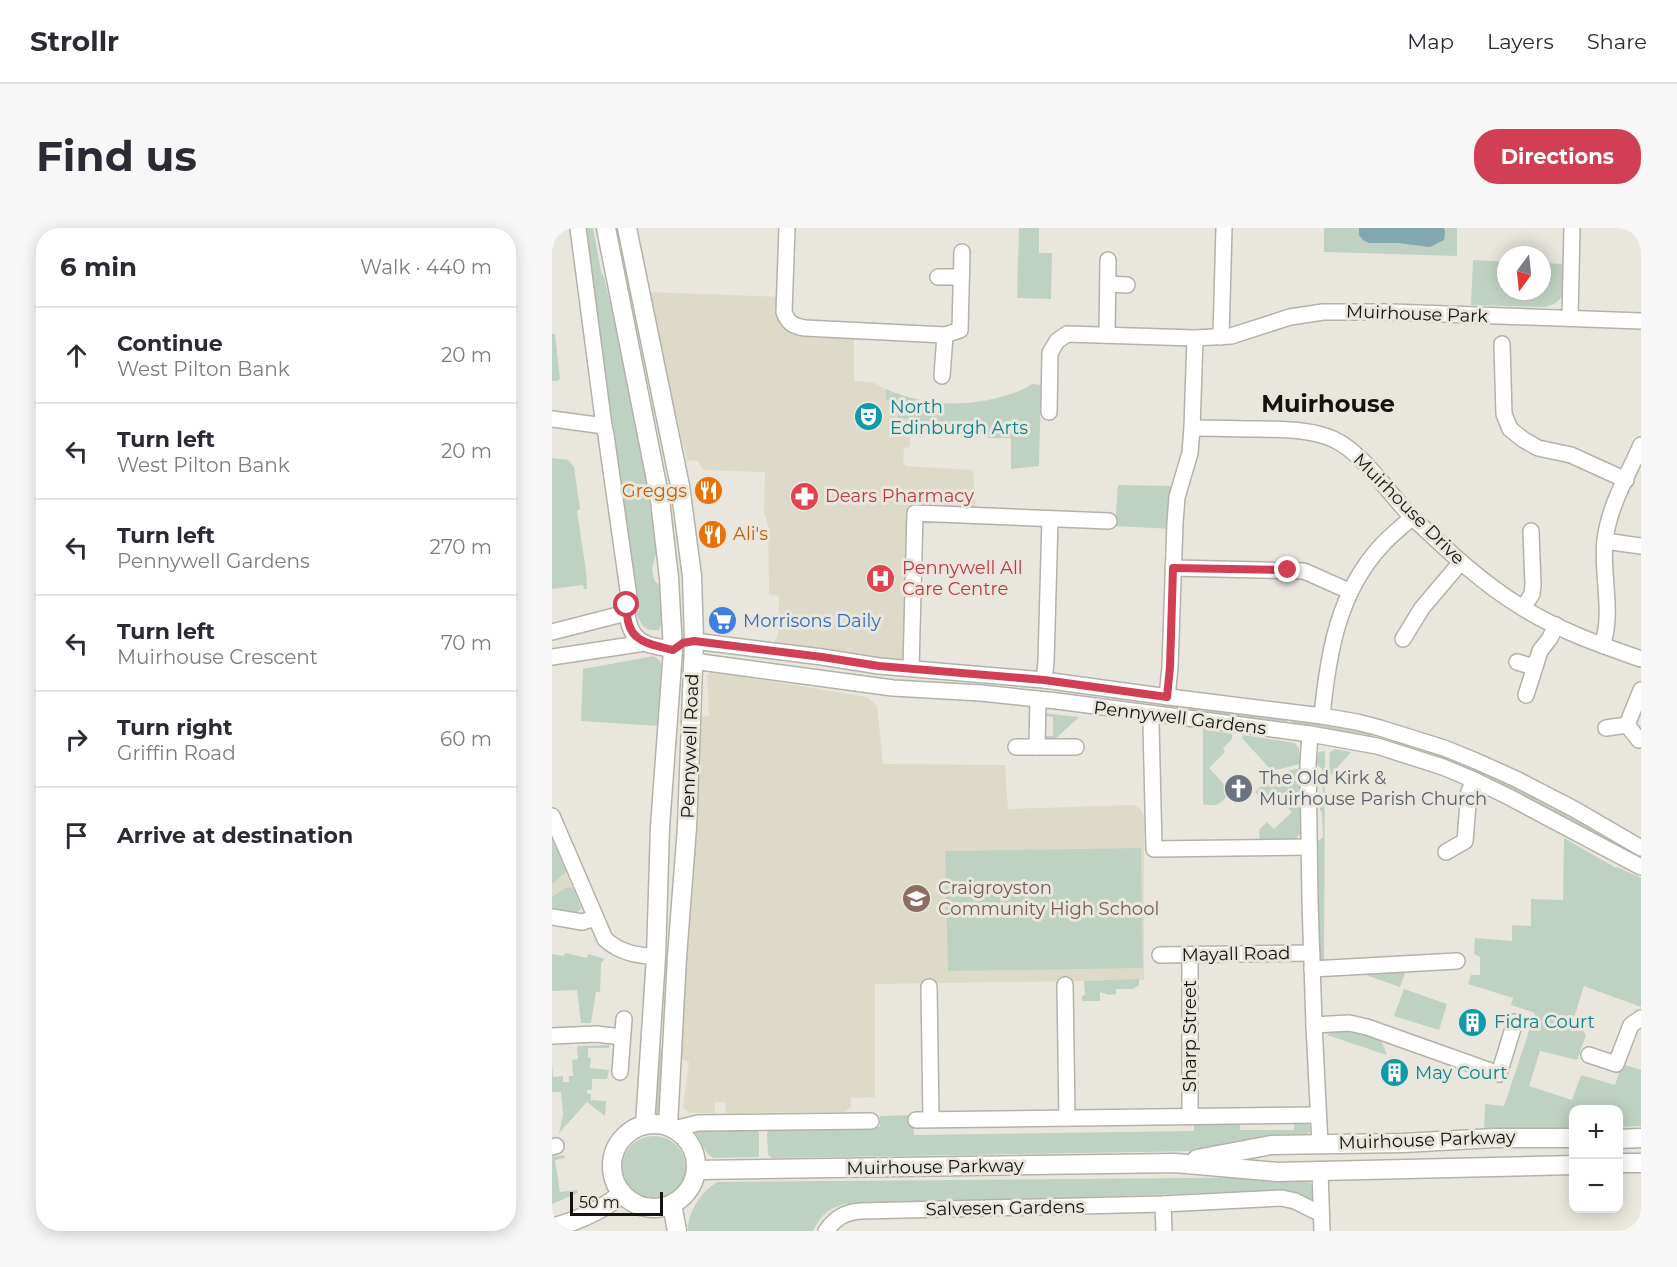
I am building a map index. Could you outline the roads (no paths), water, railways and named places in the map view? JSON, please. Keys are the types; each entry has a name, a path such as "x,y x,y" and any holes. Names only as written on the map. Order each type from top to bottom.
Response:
{"street":[{"path":"578,228 629,597 626,613 632,630 645,643"},
{"name":"Pennywell Road","path":"606,228 660,500 669,578 673,650 660,827 656,957 645,1125"},
{"name":"Pennywell Road","path":"627,228 680,486 692,576 694,641 687,827 677,957 671,1128"},
{"path":"787,228 784,312 788,321 795,326 945,335 960,330 962,252"},
{"path":"1221,337 1224,228"},
{"path":"1570,318 1572,228"},
{"path":"1107,335 1108,260"},
{"path":"938,277 962,277"},
{"path":"1108,284 1127,285"},
{"name":"Muirhouse Park","path":"1049,412 1050,358 1054,344 1067,334 1221,337 1290,317 1323,312 1390,312 1641,321"},
{"path":"942,376 945,335"},
{"path":"1167,697 1177,497 1190,453 1196,338"},
{"path":"1502,344 1504,414 1510,429 1538,448 1571,455 1626,480"},
{"path":"552,419 604,426"},
{"name":"Muirhouse Drive","path":"1192,428 1295,430 1317,434 1342,444 1358,456 1412,517 1461,562 1523,608 1602,645 1641,658"},
{"path":"1602,645 1607,627 1605,541 1614,506 1641,445"},
{"path":"911,668 915,513 1109,521"},
{"path":"1322,716 1334,634 1349,591 1382,545 1412,517"},
{"path":"1044,680 1050,519"},
{"path":"1523,608 1532,594 1532,531"},
{"path":"1605,541 1641,546"},
{"path":"1403,639 1422,608 1461,562"},
{"path":"1173,568 1304,571 1349,591"},
{"path":"552,632 626,613"},
{"path":"1526,695 1540,651 1556,625"},
{"path":"673,650 683,643 694,641"},
{"name":"Pennywell Gardens","path":"694,641 879,666 1044,680 1322,716 1380,728 1444,748 1506,774 1574,809 1641,849"},
{"path":"552,657 645,643 673,650 693,661"},
{"name":"Pennywell Gardens","path":"693,661 893,688 1038,699 1310,734 1377,746 1474,780 1641,867"},
{"path":"1518,662 1534,667"},
{"path":"1627,725 1641,690"},
{"path":"1118,710 1121,691"},
{"path":"1037,747 1038,699"},
{"path":"1152,714 1154,849 1309,847"},
{"path":"1606,728 1627,725"},
{"path":"1627,725 1639,740"},
{"path":"1377,746 1380,728"},
{"path":"1310,734 1309,847 1320,1144"},
{"path":"1016,747 1076,747"},
{"path":"1446,852 1470,841 1469,790 1474,780"},
{"path":"552,816 605,939 613,947 625,952 656,957"},
{"path":"552,917 582,922 596,918"},
{"name":"Mayall Road","path":"1160,955 1312,953"},
{"name":"Sharp Street","path":"1190,955 1190,1116"},
{"path":"1312,969 1457,961"},
{"path":"1065,985 1067,1118"},
{"name":"Muirhouse Parkway","path":"929,987 923,1119 1318,1115"},
{"path":"1588,1055 1616,1064 1631,1024 1641,1018"},
{"path":"620,1072 624,1019"},
{"path":"1314,1025 1349,1023 1366,1027 1499,1074 1515,1022"},
{"path":"552,1036 596,1034 622,1037"},
{"path":"671,1128 698,1123 871,1121"},
{"path":"654,1124 671,1128 685,1138 695,1157 696,1170 690,1187 672,1204 662,1208 647,1208 633,1203 615,1183 612,1171 614,1152 619,1141 628,1132 645,1125 654,1124"},
{"name":"Muirhouse Parkway","path":"1175,1163 1271,1145 1402,1143 1504,1137 1569,1138"},
{"path":"1623,1139 1641,1138"},
{"path":"1623,1163 1641,1162"},
{"name":"Muirhouse Parkway","path":"696,1170 1175,1163 1276,1172 1569,1165"},
{"path":"1320,1171 1322,1231"},
{"path":"552,1228 595,1212 622,1193"},
{"name":"Salvesen Gardens","path":"826,1231 835,1220 845,1213 852,1212 1164,1204 1282,1198 1295,1201 1315,1211 1321,1211"},
{"path":"672,1204 676,1231"},
{"path":"1164,1204 1164,1231"}],"water":[{"path":"1359,228 1444,228 1445,232 1444,240 1430,247 1398,243 1369,243 1359,235"}],"place":[{"name":"North Edinburgh Arts","path":"869,417"},
{"name":"Greggs","path":"708,491"},
{"name":"Dears Pharmacy","path":"804,496"},
{"name":"Ali's","path":"712,534"},
{"name":"Pennywell All Care Centre","path":"881,578"},
{"name":"Morrisons Daily","path":"722,621"},
{"name":"The Old Kirk & Muirhouse Parish Church","path":"1238,788"},
{"name":"Craigroyston Community High School","path":"917,898"},
{"name":"Fidra Court","path":"1473,1022"},
{"name":"May Court","path":"1394,1073"}],"district":[{"name":"Muirhouse","path":"1328,403"}]}
